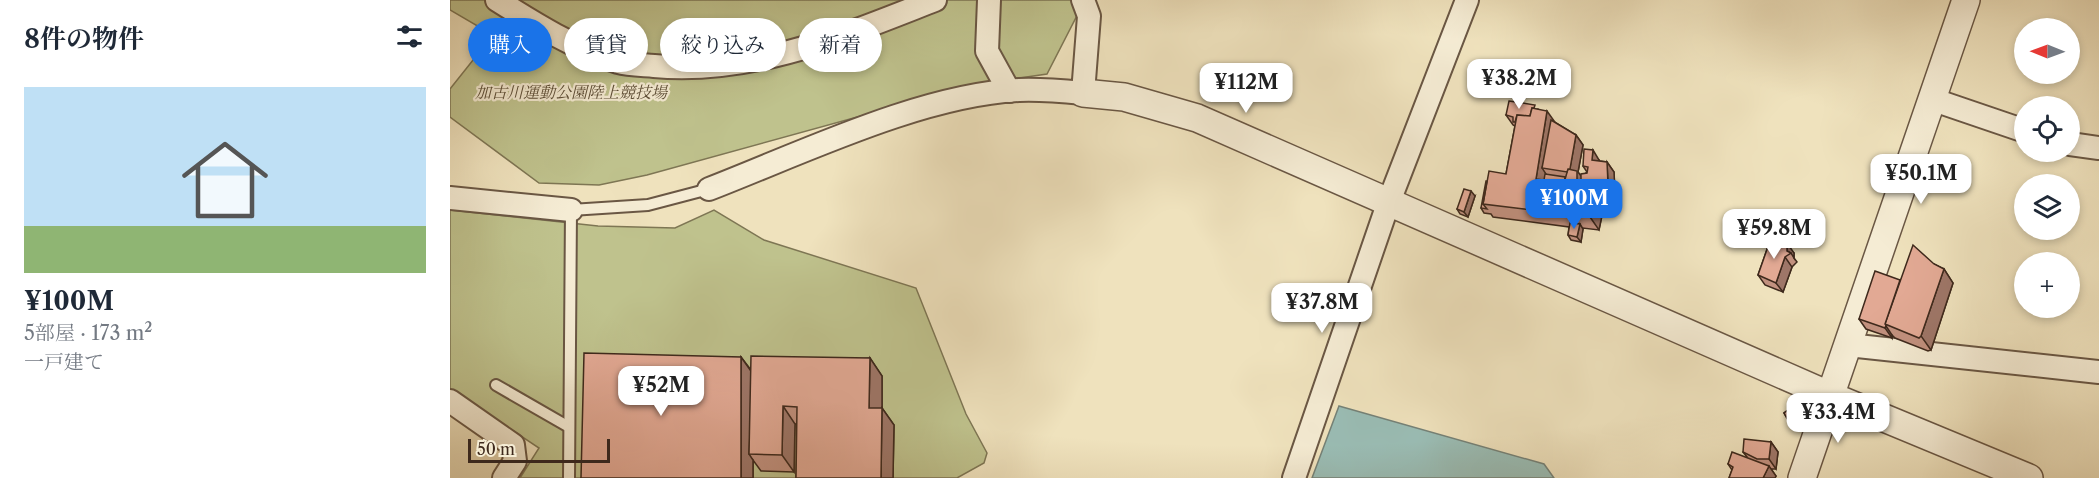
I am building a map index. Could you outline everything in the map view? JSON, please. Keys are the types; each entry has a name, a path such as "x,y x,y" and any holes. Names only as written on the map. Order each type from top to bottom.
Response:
{"street":[{"path":"497,0 578,46 620,63 679,68 731,65 796,51 935,0"},
{"path":"989,0 987,51 1010,91"},
{"path":"1083,93 1089,16 1084,0"},
{"path":"1294,478 1388,204 1467,0"},
{"path":"1802,478 1934,100 1966,0"},
{"path":"709,189 881,122 957,99 1010,91 1083,93 1124,97 1197,118 1267,147 1388,204 1831,396 2029,478"},
{"path":"1934,100 2014,127"},
{"path":"2080,145 2099,148"},
{"path":"450,198 571,210"},
{"path":"1848,345 2099,372"},
{"path":"450,401 513,444 515,461 504,478"}],"lane":[{"path":"569,478 571,210 648,205 709,189"},
{"path":"496,385 569,427"}],"green space":[{"name":"加古川運動公園陸上競技場","path":"450,0 1085,0 1047,74 977,84 647,175 599,185 539,183 450,117 450,89 468,66 468,72 552,72 552,18 468,18 468,20 450,10"},
{"path":"450,210 598,226 675,228 714,210 764,240 916,288 966,414 987,453 984,463 957,478 520,478 539,448 450,389"}],"water":[{"path":"1339,406 1544,464 1554,478 1312,478"}],"building":[{"path":"1509,101 1535,105 1530,116 1517,115 1513,122 1513,117 1506,115"},
{"path":"1532,108 1547,111 1536,179 1564,183 1568,169 1577,171 1577,183 1595,187 1590,217 1483,204 1489,171 1506,174 1517,115 1530,116"},
{"path":"1551,120 1576,135 1570,169 1567,172 1542,168"},
{"path":"1584,149 1593,150 1592,160 1607,162 1608,184 1604,186 1581,184 1581,174 1587,173 1588,167 1583,166"},
{"path":"1545,174 1565,177 1564,183 1544,180"},
{"path":"1486,181 1483,204 1487,209 1481,208"},
{"path":"1464,189 1471,191 1464,212 1457,209"},
{"path":"1570,223 1580,224 1577,237 1568,235"},
{"path":"1771,238 1787,243 1787,251 1791,253 1785,257 1776,283 1758,275"},
{"path":"1913,245 1934,264 1944,269 1919,338 1885,324"},
{"path":"1875,271 1900,280 1885,328 1859,319"},
{"path":"584,353 741,357 741,478 581,478"},
{"path":"751,356 870,358 869,408 882,408 881,478 796,478 797,407 783,406 782,455 749,454"},
{"path":"1788,410 1793,417 1788,420 1784,413"},
{"path":"1744,439 1771,442 1769,459 1757,459 1743,452"},
{"path":"1732,452 1769,466 1763,478 1729,478 1733,467 1728,464"}]}
